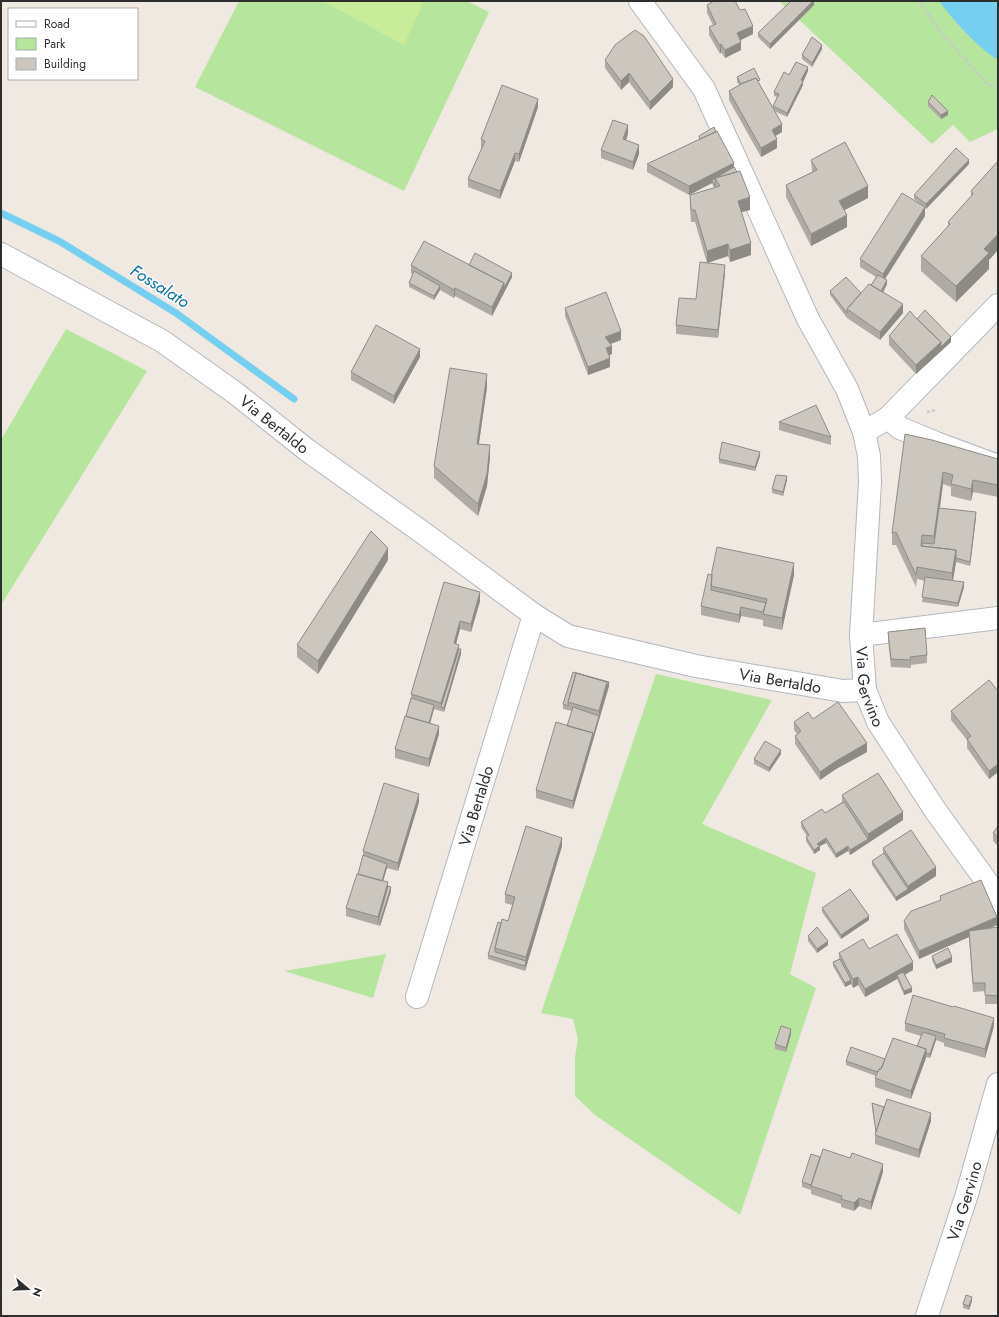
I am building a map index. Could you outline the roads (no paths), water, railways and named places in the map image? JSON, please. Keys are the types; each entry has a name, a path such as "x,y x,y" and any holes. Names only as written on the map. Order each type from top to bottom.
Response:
{"street":[{"name":"Via Gervino","path":"640,1 704,89 808,319 847,389 864,432 869,456 870,482 861,635 854,691 878,722 935,810 986,882 998,906"},
{"name":"Via Bertaldo","path":"1,254 162,341 234,392 307,450 426,534 534,615 568,636 696,666 854,691"},
{"path":"864,432 888,418 998,305"},
{"path":"888,418 900,428 998,466"},
{"name":"Via Bertaldo","path":"417,998 534,615"},
{"path":"861,635 998,618"},
{"name":"Via Gervino","path":"927,1316 967,1194 998,1084"}],"water":[{"path":"939,1 998,1 998,60 990,55 966,33"}],"waterway":[{"name":"Fossalato","path":"1,213 59,241 176,313 294,399"}]}
